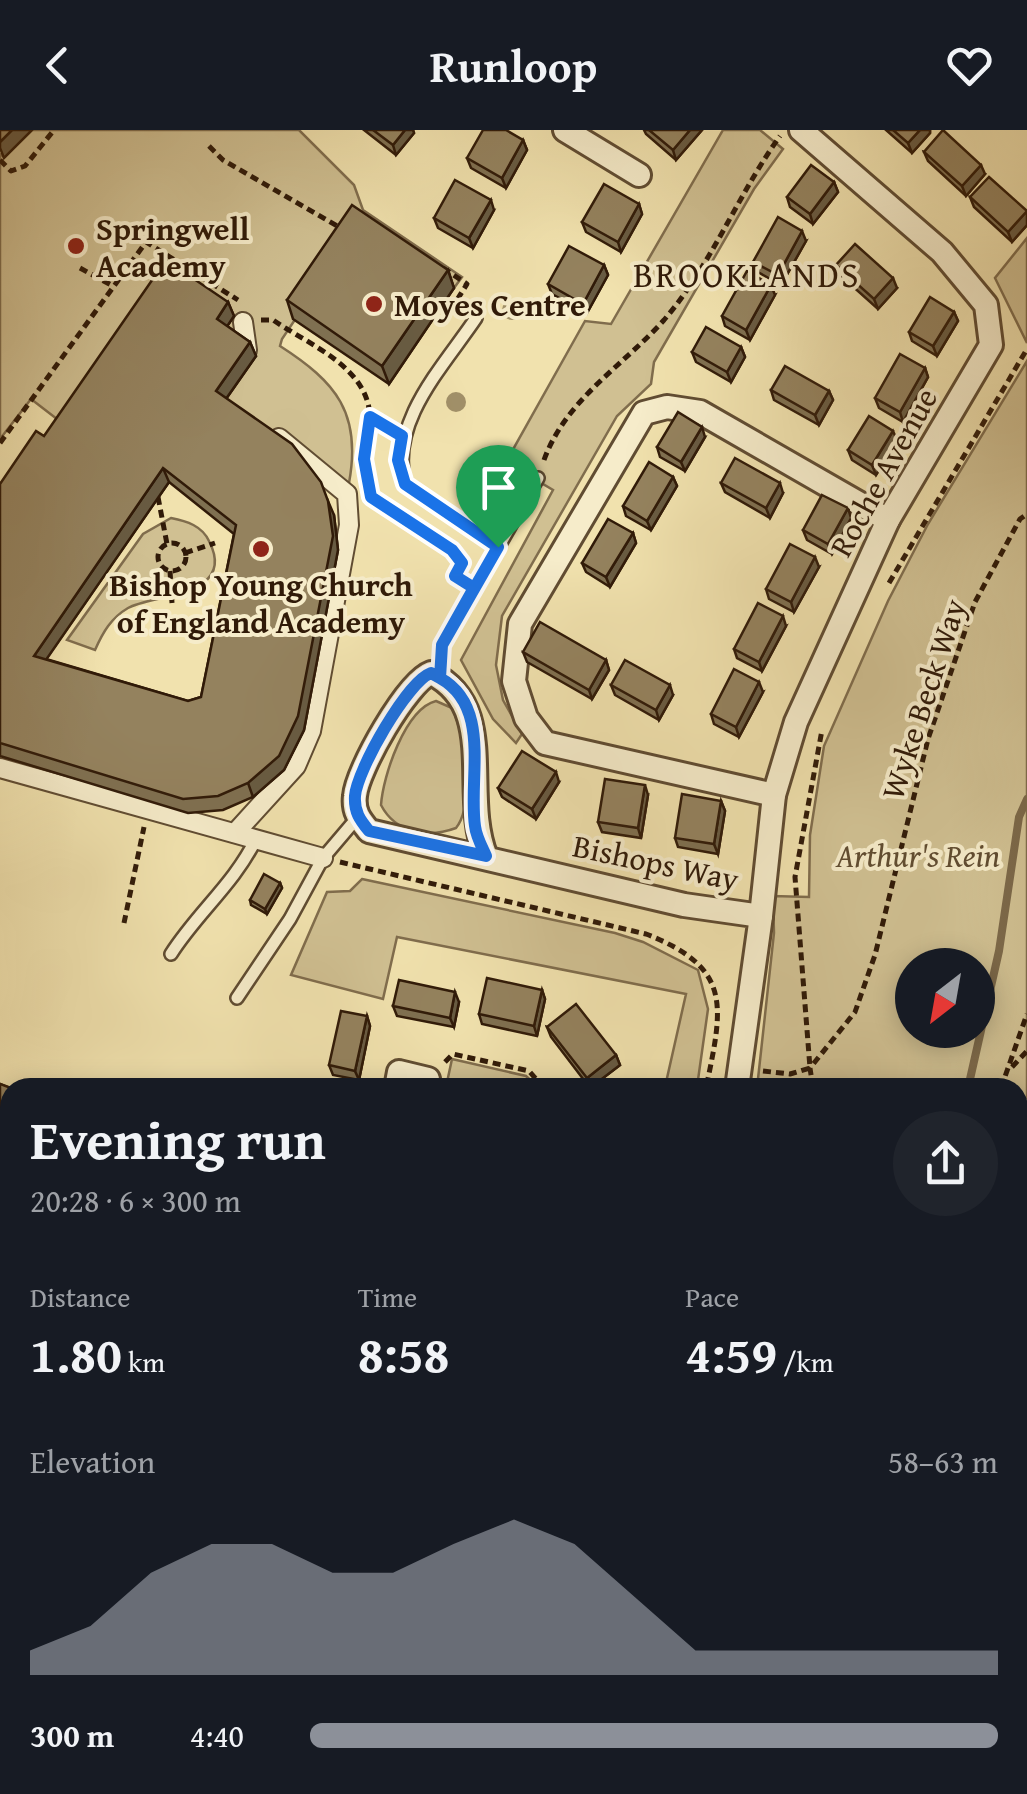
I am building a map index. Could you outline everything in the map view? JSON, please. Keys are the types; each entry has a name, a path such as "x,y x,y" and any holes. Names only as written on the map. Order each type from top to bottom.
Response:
{"street":[{"path":"565,130 639,175"},
{"name":"Roche Avenue","path":"761,916 774,795 796,722 888,520 992,345 986,306 942,252 801,130"},
{"path":"243,322 247,350"},
{"path":"774,795 544,743 526,718 514,680 520,624 644,412 667,407 700,412 888,520"},
{"path":"234,833 296,766 311,731 350,525 347,494 305,456 257,422"},
{"path":"357,818 354,795 390,722 420,677 431,673 464,698 472,722 475,829 486,856"},
{"path":"0,768 323,858"},
{"name":"Bishops Way","path":"357,818 369,831 684,905 761,916 738,1078"},
{"path":"398,1078 399,1072 424,1078"}],"lane":[{"path":"476,318 419,402 402,436 398,460 405,484 498,547"},
{"path":"440,678 442,645 538,478"},
{"path":"237,998 290,919 323,858 357,818"},
{"path":"170,954 192,921 241,870 256,839"}],"path":[{"path":"0,160 11,170 25,166 54,130"},
{"path":"538,478 550,442 578,404 663,321 716,248 736,202 784,130"},
{"path":"209,146 223,160 348,232"},
{"path":"0,443 146,242 240,301 243,322 273,320 358,377 369,395 364,459 371,497 452,550 462,563 455,576 474,588"},
{"path":"436,264 467,284 455,303"},
{"path":"80,268 113,286"},
{"name":"Wyke Beck Way","path":"881,597 1027,349"},
{"path":"370,417 402,436"},
{"path":"158,498 167,544 158,559 170,571 172,603"},
{"name":"Wyke Beck Way","path":"810,1068 855,1012 875,955 928,738 975,602 1027,514"},
{"path":"184,553 215,542"},
{"path":"167,544 180,546 184,553 182,566 170,571"},
{"path":"812,1078 795,877 822,728"},
{"path":"124,923 148,809"},
{"path":"323,858 646,934 679,946 698,960 712,978 716,997 707,1078"},
{"path":"1006,1078 1027,1014"},
{"path":"1011,1068 1027,1051"},
{"path":"429,1078 453,1054 529,1071 535,1078"}],"green space":[{"path":"32,130 299,130 354,185 363,210 462,277 454,288 359,224 282,339 280,346 330,387 348,418 352,437 349,483 338,490 221,406 222,334 233,317 66,426 31,399 0,439 0,154 4,157"},
{"path":"723,130 760,130 783,149 754,189 654,362 651,384 617,416 502,616 496,665 503,700 522,734 516,743 493,719 461,660 553,490 506,462 585,321 611,324"},
{"path":"1027,238 1027,343 995,278"},
{"name":"Arthur's Rein","path":"1027,361 1027,1078 758,1078 774,933 773,896 809,897 810,835 824,746 888,601 928,524"},
{"path":"171,518 193,525 206,536 215,559 212,573 189,590 128,608 108,626 95,650 67,640 143,534"},
{"path":"436,701 452,708 457,720 467,787 456,828 424,833 404,828 381,805 398,745 415,717"},
{"path":"362,879 615,933 643,942 698,970 708,1009 698,1078 667,1078 686,994 397,937 383,999 291,975 327,892 350,891"},
{"path":"452,1059 528,1078 448,1078"}],"building":[{"path":"0,130 12,130 0,142"},
{"path":"373,130 405,130 393,145"},
{"path":"483,130 506,130 523,140 502,178 467,158"},
{"path":"649,130 690,130 673,150"},
{"path":"893,130 920,130 908,143"},
{"path":"943,130 981,165 962,186 924,152"},
{"path":"811,165 834,182 810,214 787,197"},
{"path":"989,177 1027,211 1008,232 970,197"},
{"path":"455,180 491,200 469,238 434,218"},
{"path":"604,184 639,204 618,242 582,222"},
{"name":"Moyes Centre","path":"352,205 448,270 382,366 287,300"},
{"path":"778,217 802,231 778,275 753,262"},
{"path":"855,244 893,278 874,299 836,265"},
{"path":"569,246 604,265 583,304 548,284"},
{"path":"166,260 228,302 217,319 250,342 216,391 292,444 321,482 333,536 298,716 279,756 248,783 218,796 183,799 0,743 0,484 36,431 44,436","holes":["163,468 236,525 201,697 188,701 34,656"]},
{"path":"747,271 771,285 746,330 722,316"},
{"path":"930,297 954,312 933,346 909,332"},
{"path":"706,327 741,347 727,372 692,352"},
{"path":"900,354 925,368 900,412 875,398"},
{"path":"785,366 829,391 815,415 771,390"},
{"path":"678,412 702,427 681,462 657,447"},
{"path":"869,416 893,431 872,465 848,450"},
{"path":"735,458 780,483 766,508 721,483"},
{"path":"649,462 673,477 647,521 623,506"},
{"path":"822,495 848,508 828,544 803,530"},
{"path":"608,519 633,533 606,577 582,563"},
{"path":"790,544 815,557 791,602 766,589"},
{"path":"758,603 783,616 759,662 734,649"},
{"path":"540,622 606,660 589,690 523,652"},
{"path":"625,660 670,685 656,710 611,685"},
{"path":"734,669 759,682 736,727 711,714"},
{"path":"522,751 556,772 532,809 498,788"},
{"path":"605,779 645,785 638,828 598,822"},
{"path":"682,794 721,801 714,844 675,838"},
{"path":"264,874 280,883 265,909 250,900"},
{"path":"487,978 542,990 534,1026 479,1014"},
{"path":"399,980 455,992 450,1018 393,1006"},
{"path":"576,1004 616,1055 587,1078 547,1027"},
{"path":"341,1011 367,1016 355,1071 329,1065"}],"waterway":[{"path":"970,1078 999,951 1019,817 1027,799"}],"place":[{"name":"Springwell Academy","path":"76,246"},
{"name":"Moyes Centre","path":"374,304"},
{"name":"Bishop Young Church of England Academy","path":"261,549"}],"district":[{"name":"BROOKLANDS","path":"747,274"}],"route":[{"path":"498,547 405,484 398,460 402,436 370,417 364,459 365,481 371,497 452,550 462,563 455,576 474,588 442,645 440,678 431,673 420,677 410,688 365,768 354,795 357,818 369,831 486,856 475,829 472,722 464,698 452,684 440,678 442,645 498,547"}]}
